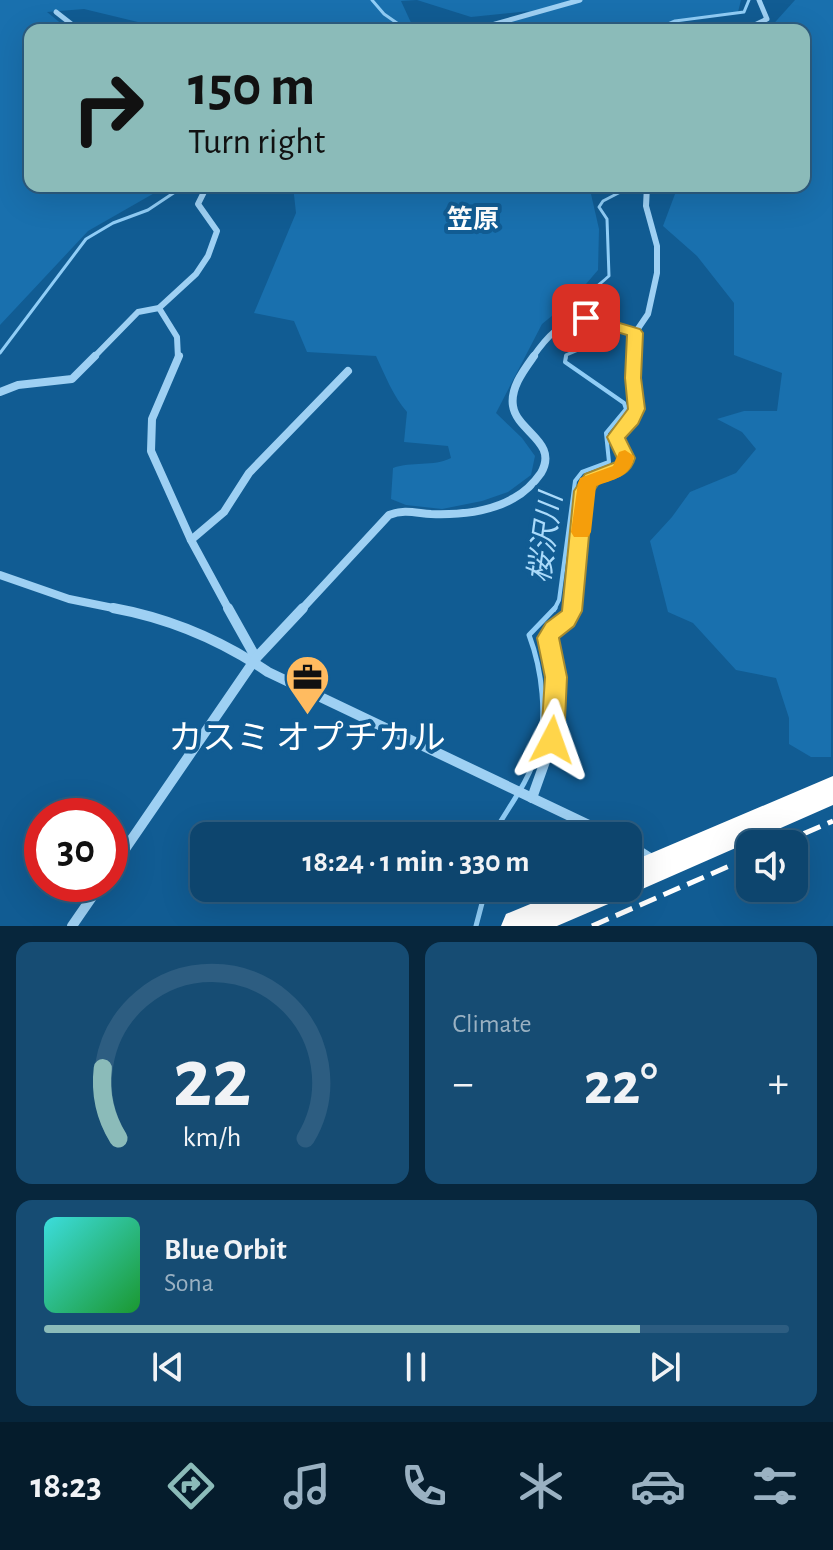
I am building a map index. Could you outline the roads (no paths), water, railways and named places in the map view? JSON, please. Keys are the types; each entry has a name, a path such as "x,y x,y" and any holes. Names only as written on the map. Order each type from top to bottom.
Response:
{"highway":[{"path":"642,873 833,790"},
{"path":"518,926 575,902"}],"street":[{"path":"495,24 580,0"},
{"path":"757,24 767,19 759,0"},
{"path":"56,12 71,24"},
{"path":"0,392 23,382 61,383 72,379 138,312 159,308 196,274 208,256 217,231 198,204 204,192"},
{"path":"528,796 548,760 552,740 556,677 548,638 572,611 584,491 592,478 619,470 626,458 616,437 632,420 637,409 633,378 635,333 649,314 656,278 655,236 646,221 647,192"},
{"path":"159,308 177,337 179,355 152,419 151,451 191,540 255,661"},
{"path":"128,845 255,661 389,515 404,510 428,514 470,513 498,506 526,491 540,477 547,460 545,449 514,412 513,393 523,370 566,321 579,318 635,333"},
{"path":"191,540 224,512 249,473 348,371"},
{"path":"0,575 69,599 151,615 236,650 583,822"},
{"path":"642,853 660,865"},
{"path":"72,926 89,902"}],"waterway":[{"path":"372,0 398,24"},
{"name":"桜沢川","path":"668,24 744,12 749,0"},
{"path":"0,353 86,239 113,223 148,210 175,192"},
{"name":"桜沢川","path":"566,356 585,347 576,321 579,305 609,276 607,219 599,207 603,201 620,192"},
{"name":"桜沢川","path":"555,608 559,600 575,481 582,472 609,462 606,433 626,409 624,403 565,362 566,356"},
{"name":"桜沢川","path":"501,822 533,764 540,739 542,694 529,635 555,608"},
{"name":"桜沢川","path":"476,926 482,902"}],"railway":[{"path":"808,832 833,821"},
{"path":"592,926 736,863"}],"place":[{"name":"カスミ オプチカル","path":"307,716"}],"district":[{"name":"笠原","path":"473,219"}]}
